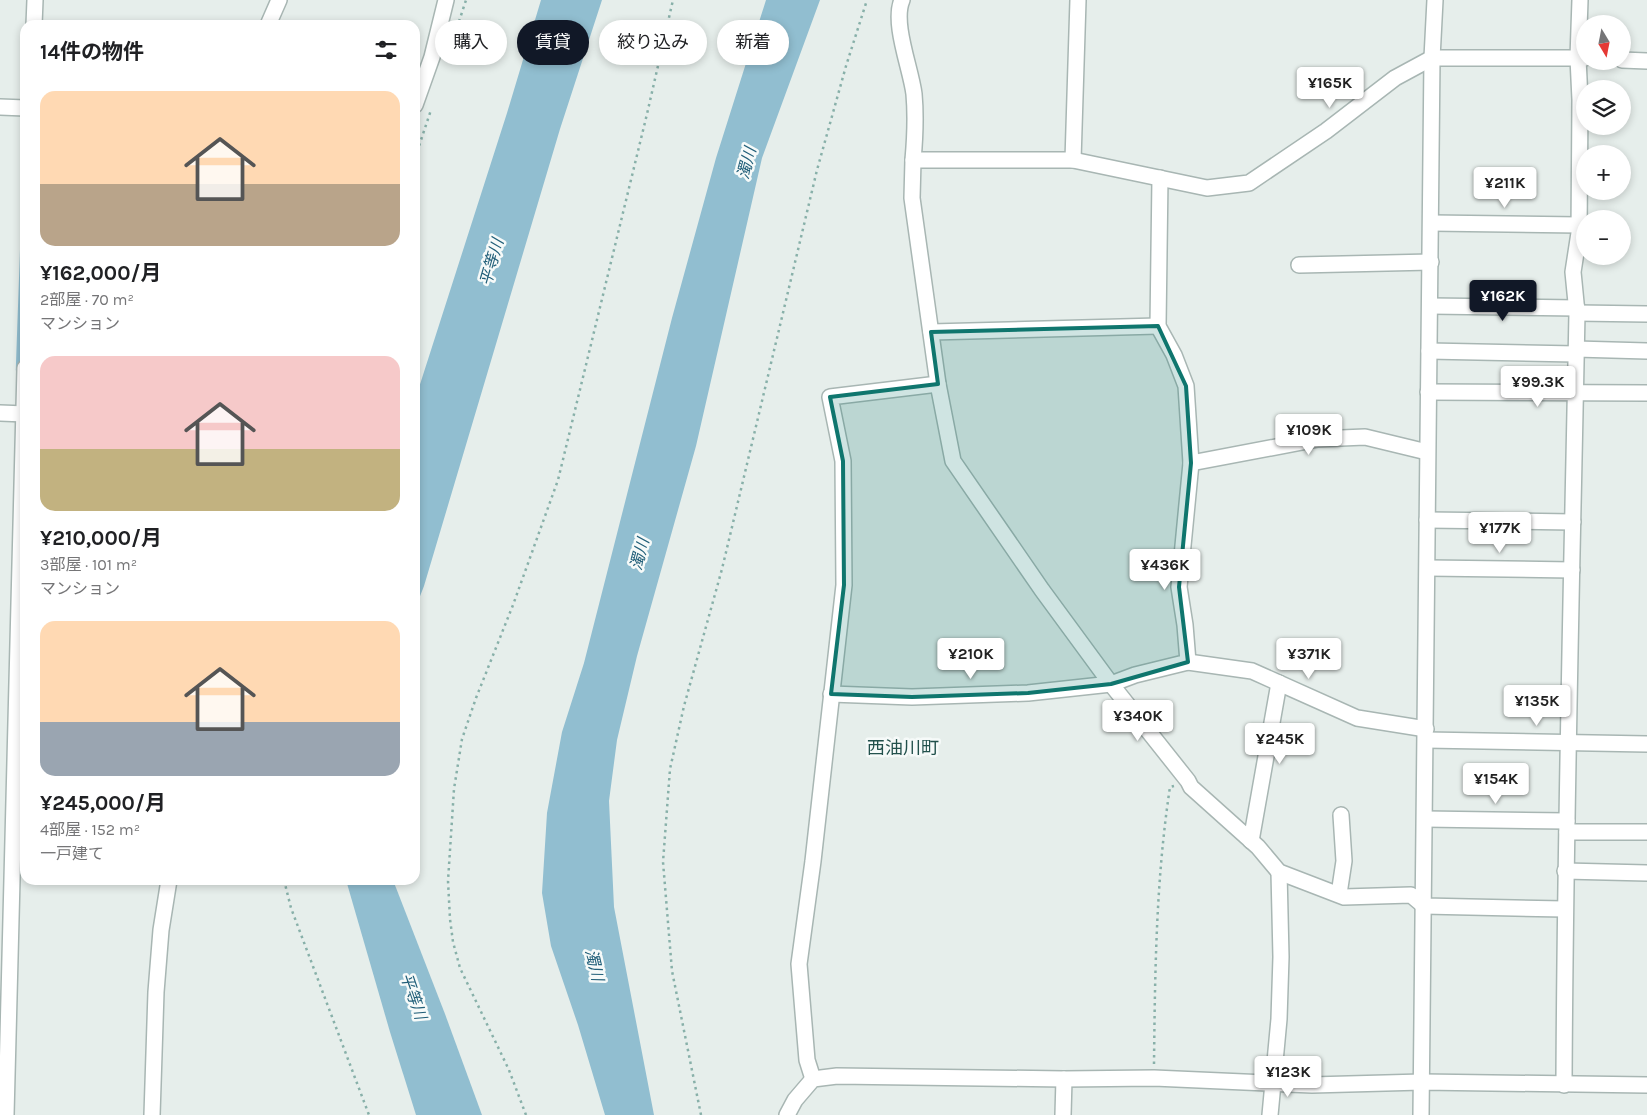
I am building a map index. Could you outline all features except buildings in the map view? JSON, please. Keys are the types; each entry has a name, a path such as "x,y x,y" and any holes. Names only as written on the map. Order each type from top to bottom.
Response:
{"street":[{"path":"34,20 35,0"},
{"path":"270,20 279,0"},
{"path":"420,89 432,57 446,0"},
{"path":"902,0 899,8 902,36 914,93 916,127 912,198 938,384 953,461 1042,590 1111,684 1191,787 1251,842 1279,872 1344,896 1412,895 1424,906 1564,909"},
{"path":"1073,160 1078,0"},
{"path":"1421,1115 1428,568 1427,452 1431,262 1432,58 1435,0"},
{"path":"1580,0 1580,15"},
{"path":"913,160 1073,160 1207,188 1249,183 1326,131 1395,78 1432,58 1576,58"},
{"path":"1631,60 1647,60"},
{"path":"1579,210 1581,70"},
{"path":"0,107 20,108"},
{"path":"1160,178 1158,326 1174,355 1186,386 1191,463 1179,587 1188,662"},
{"path":"1431,223 1576,225"},
{"path":"1564,1085 1564,909 1576,351 1576,310 1573,272 1576,248"},
{"path":"1298,264 1431,262"},
{"path":"1430,306 1647,314"},
{"path":"931,332 1158,326"},
{"path":"1429,351 1647,351"},
{"path":"813,1079 806,1060 799,964 813,861 844,585 843,461 830,398 938,384"},
{"path":"1428,392 1647,393"},
{"path":"0,413 20,414"},
{"path":"1191,463 1318,439 1365,437 1427,452"},
{"path":"1427,520 1573,522"},
{"path":"1428,568 1572,570"},
{"path":"6,1115 20,570"},
{"path":"831,694 912,697 1028,693 1111,684 1135,675 1188,662 1252,671 1357,718 1426,735 1647,744"},
{"path":"1251,842 1278,683"},
{"path":"1339,894 1344,861 1340,815"},
{"path":"1425,819 1647,832"},
{"path":"1565,871 1647,873"},
{"path":"1270,1115 1279,1019 1281,957 1279,872"},
{"path":"152,1115 158,966 161,930 168,885"},
{"path":"787,1115 795,1100 813,1079 837,1076 1064,1080 1154,1078 1312,1085 1422,1082 1647,1086"},
{"path":"1063,1115 1064,1080"}],"path":[{"path":"526,1115 506,1062 460,968 453,942 448,881 454,789 462,738 513,606 558,480 673,0"},
{"path":"701,1115 672,971 663,862 670,769 684,706 722,569 817,170 846,66 867,0"},
{"path":"1154,1078 1157,904 1161,846 1170,787 1176,785"},
{"path":"285,885 291,908 369,1115"}],"highlighted area":[{"path":"1158,326 1186,386 1191,463 1179,587 1188,662 1111,684 1028,693 912,697 831,694 844,585 843,461 830,397 938,384 931,332"}],"water":[{"path":"541,0 602,0 589,40 589,20 535,20"},
{"name":"濁川","path":"766,0 820,0 762,158 696,446 637,656 617,740 609,801 614,907 654,1115 605,1115 578,1025 551,946 542,893 547,813 562,732 584,663 672,318 716,158 745,65 789,65 789,20 760,20"},
{"name":"平等川","path":"521,65 581,65 420,596 420,384"},
{"name":"平等川","path":"347,885 395,885 482,1115 416,1115"}],"waterway":[{"path":"18,370 20,313"}],"district":[{"name":"西油川町","path":"903,748"}]}
